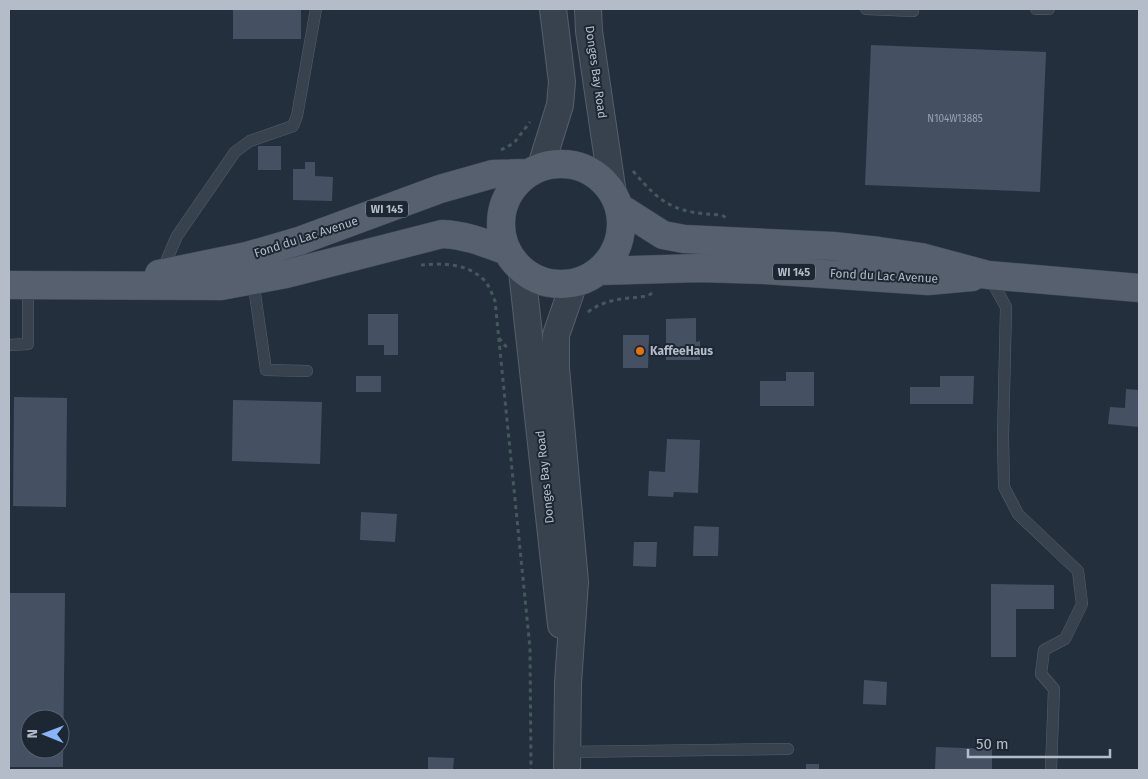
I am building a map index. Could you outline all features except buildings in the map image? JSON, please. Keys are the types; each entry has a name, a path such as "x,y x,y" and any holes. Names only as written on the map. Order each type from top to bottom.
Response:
{"main road":[{"name":"WI 145","path":"535,170 555,164 569,164 582,167 605,183 616,201"},
{"name":"Fond du Lac Avenue","path":"109,285 247,256 299,241 440,189 493,174 535,170"},
{"path":"515,261 502,239 500,227 503,208 510,190 518,180 535,170"},
{"name":"Fond du Lac Avenue","path":"616,201 662,235 684,239 832,246 879,251 921,257 988,275 1139,288"},
{"path":"599,271 612,254 620,235 621,221 616,201"},
{"name":"Fond du Lac Avenue","path":"18,285 221,286 286,274 442,234 458,234 475,239 515,261"},
{"name":"WI 145","path":"515,261 533,278 546,283 560,285 574,283 599,271"},
{"name":"Fond du Lac Avenue","path":"599,271 709,268 928,281 988,275"}],"street":[{"path":"535,170 560,105 562,82 554,9"},
{"name":"Donges Bay Road","path":"588,9 590,40 616,201"},
{"name":"Donges Bay Road","path":"515,261 568,683"},
{"name":"Donges Bay Road","path":"567,761 568,683 575,582 556,368 556,335 574,283"}],"lane":[{"path":"160,274 177,236 235,152 250,141 293,126 297,116 316,9"},
{"path":"866,9 913,11"},
{"path":"1036,9 1049,9"},
{"path":"988,275 1006,307 1003,437 1004,487 1018,514 1078,571 1082,604 1065,639 1044,650 1041,674 1054,689 1051,770"},
{"path":"253,280 266,370 307,371"},
{"path":"9,345 28,344 18,285"},
{"path":"567,761 788,749"}],"path":[{"path":"499,151 514,143 531,120"},
{"path":"630,168 648,189 666,203 684,211 722,215"},
{"path":"419,265 442,263 458,266 470,271 484,280 495,301 530,648 531,770"},
{"path":"586,314 596,306 607,301 648,296"}],"place":[{"name":"KaffeeHaus","path":"640,351"}]}
